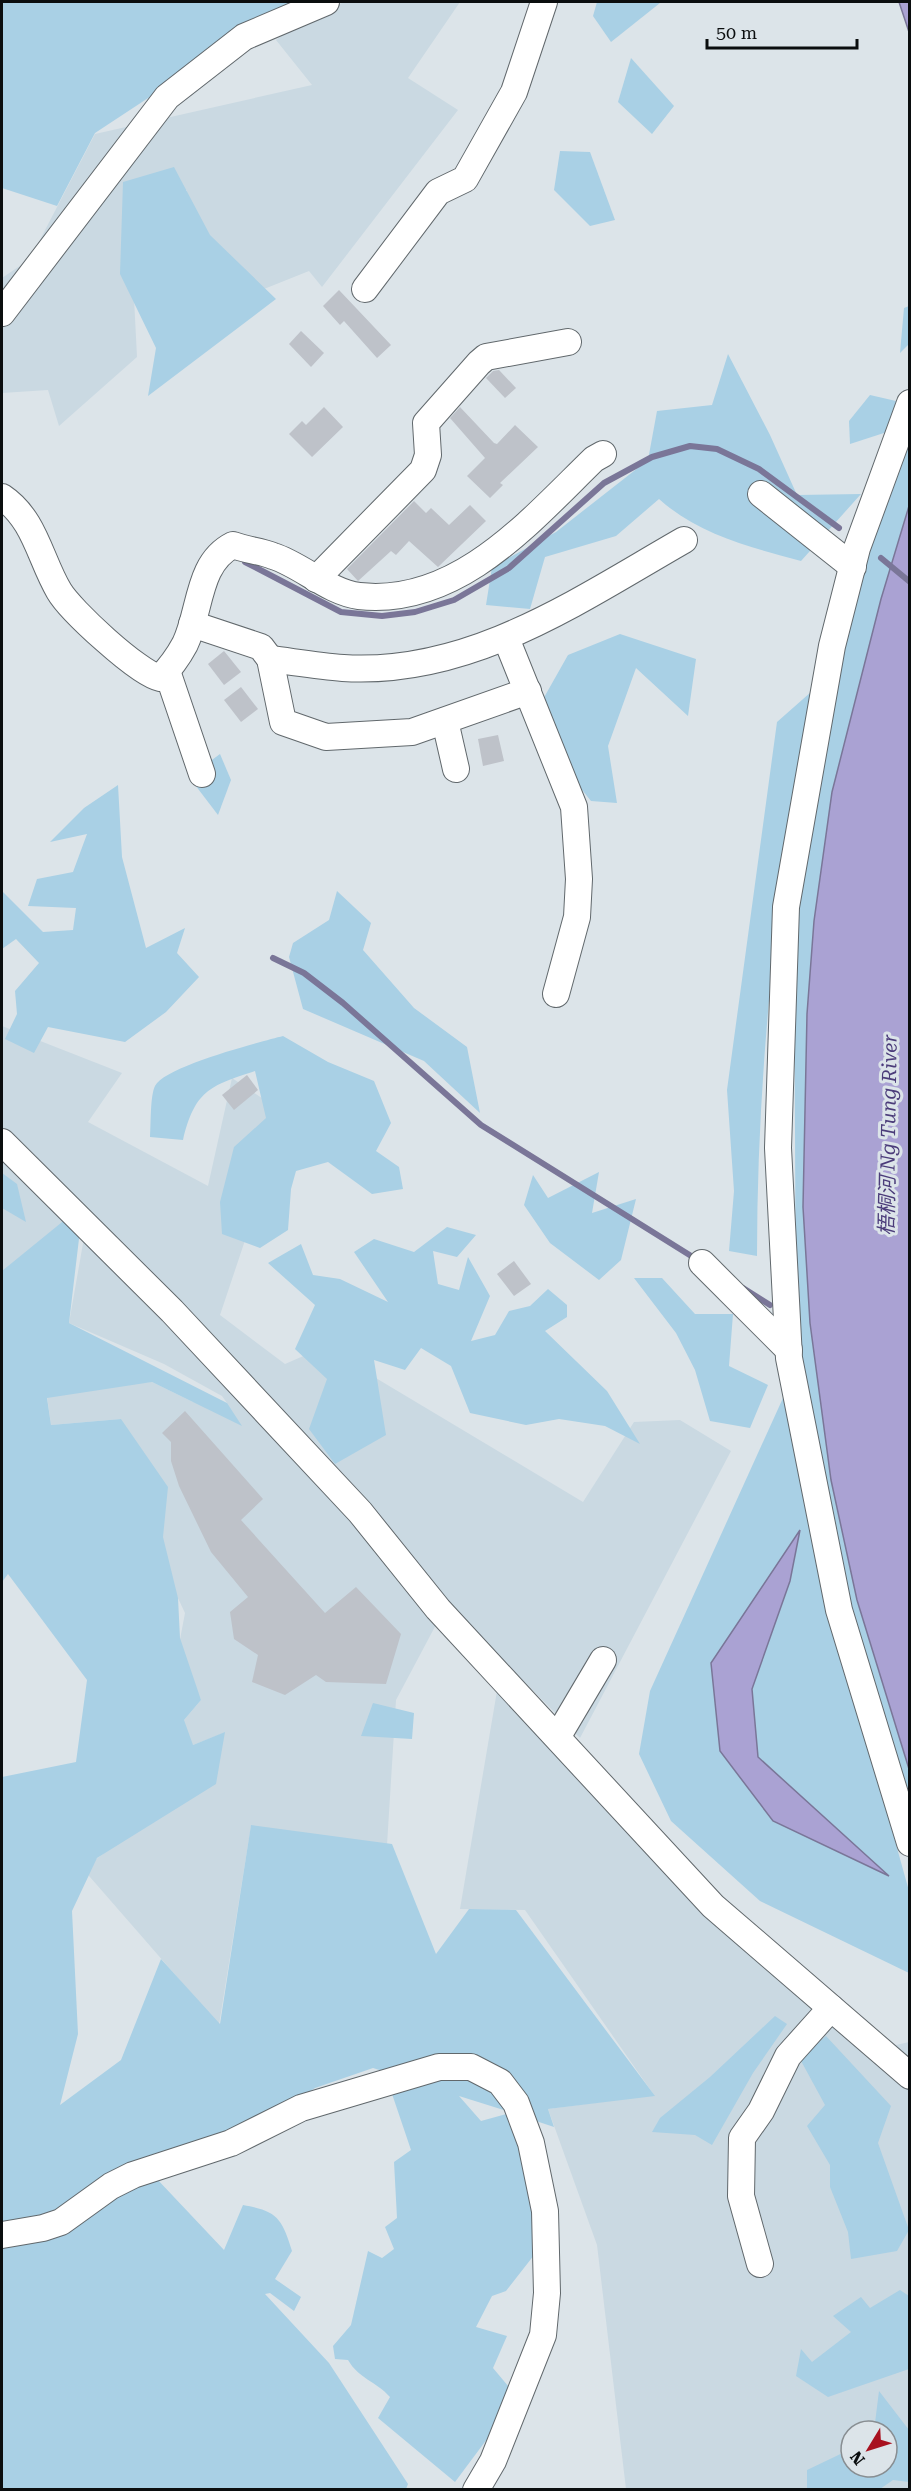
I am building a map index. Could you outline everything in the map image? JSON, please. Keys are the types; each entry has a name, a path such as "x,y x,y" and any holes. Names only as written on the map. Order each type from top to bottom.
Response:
{"street":[{"path":"2,313 167,97 244,37 326,2"},
{"path":"365,289 438,192 465,179 514,92 544,2"},
{"path":"316,579 423,470 428,455 426,423 479,363 486,357 568,342"},
{"path":"909,404 853,567 832,646 786,907 778,1148 789,1350 839,1610 909,1843"},
{"path":"2,497 24,519 35,537 61,595 130,662 150,676 160,678 186,643 207,572 222,550 233,545 274,556 316,579 357,596 387,596 425,588 463,571 506,543 594,459 603,454"},
{"path":"761,495 853,567"},
{"path":"270,659 344,668 407,664 485,646 528,629 684,540"},
{"path":"192,624 261,646 270,659 283,722 326,737 412,732 528,692"},
{"path":"506,638 574,807 579,879 577,917 556,994"},
{"path":"167,671 202,774"},
{"path":"445,720 456,769"},
{"path":"2,1143 172,1311 360,1512 438,1609 713,1906 909,2076"},
{"path":"702,1263 789,1350"},
{"path":"558,1736 603,1660"},
{"path":"760,2264 741,2196 742,2138 761,2111 788,2056 831,2008"},
{"path":"2,2235 43,2228 61,2222 111,2186 133,2175 231,2143 301,2108 438,2067 471,2067 500,2082 516,2103 531,2143 545,2211 547,2293 543,2335 493,2461 476,2490"}],"shaded area":[{"path":"2,2 294,2 95,133 57,206 2,188"},
{"path":"344,2 460,2 408,78 458,110 322,287 309,271 234,301 176,295 187,190 129,200 137,357 59,426 48,390 2,393 2,278 30,259 95,134 312,85 276,40 301,22"},
{"path":"597,2 660,3 611,42 593,16"},
{"path":"631,58 674,106 652,134 618,102"},
{"path":"560,151 590,152 615,220 590,226 554,190"},
{"path":"174,167 210,235 276,299 148,396 156,348 120,274 123,182"},
{"path":"909,306 909,344 900,353 904,308"},
{"path":"728,354 770,435 797,495 861,494 801,561 744,545 708,531 674,511 659,499 616,536 545,557 530,609 486,605 492,567 556,532 648,460 657,411 712,405"},
{"path":"870,395 896,401 887,432 850,444 849,421"},
{"path":"909,425 909,506 881,599 832,792 814,921 807,1014 803,1207 810,1323 831,1480 857,1600 909,1769 909,1811 842,1580 796,1345 794,915 839,639"},
{"path":"620,634 696,659 688,716 636,668 608,746 617,803 591,801 529,724 568,655"},
{"path":"811,692 779,902 765,1044 757,1256 729,1251 734,1191 727,1090 777,722"},
{"path":"220,754 231,780 218,815 189,777"},
{"path":"118,785 122,857 146,948 185,928 177,953 199,977 166,1012 125,1042 48,1027 34,1053 5,1039 17,1014 15,991 39,963 16,939 2,949 2,891 43,932 73,930 76,908 28,906 37,879 73,872 87,834 50,842 84,808"},
{"path":"337,891 371,923 363,950 414,1008 467,1047 480,1113 424,1061 303,1009 289,957 293,943 329,920"},
{"path":"2,1026 122,1073 88,1122 208,1186 232,1078 287,1115 220,1315 285,1364 324,1347 583,1502 634,1422 680,1420 731,1451 580,1738 447,1604 396,1700 387,1845 251,1826 219,2025 83,1869 204,1778 224,1733 193,1745 178,1727 201,1700 178,1650 185,1613 152,1543 121,1419 51,1425 46,1389 152,1382 193,1402 227,1403 222,1396 164,1364 69,1323 88,1215 2,1273"},
{"path":"283,1036 328,1062 374,1081 391,1123 376,1151 399,1167 403,1189 372,1194 328,1162 296,1171 291,1189 288,1230 260,1248 222,1234 220,1202 234,1147 266,1118 255,1071 226,1081 206,1093 193,1111 183,1140 150,1137 151,1103 155,1086 162,1078 214,1056"},
{"path":"599,1172 592,1213 636,1199 621,1260 599,1280 550,1243 524,1205 533,1175 548,1198"},
{"path":"2,1173 17,1184 26,1222 2,1208"},
{"path":"83,1205 69,1323 227,1403 242,1426 152,1382 47,1398 51,1425 121,1419 168,1487 163,1537 178,1598 180,1638 201,1700 184,1720 193,1745 225,1732 216,1784 97,1858 72,1911 78,2034 60,2105 121,2060 161,1959 220,2024 251,1825 392,1844 436,1954 469,1909 516,1910 655,2096 548,2109 554,2127 512,2113 530,2173 538,2250 506,2291 492,2296 476,2327 507,2336 493,2368 514,2393 493,2431 455,2482 378,2418 390,2397 357,2372 348,2360 335,2359 333,2346 351,2325 368,2251 382,2258 394,2249 385,2227 397,2218 394,2162 411,2150 390,2088 414,2081 373,2068 315,2088 231,2143 156,2178 224,2250 243,2205 271,2213 281,2224 292,2251 275,2279 301,2297 294,2311 270,2293 265,2294 329,2363 408,2484 406,2489 2,2489 2,1777 76,1762 87,1680 8,1574 2,1582 2,1271","holes":["459,2096 510,2112 481,2121"]},
{"path":"447,1227 476,1235 457,1257 433,1251 438,1284 459,1290 468,1257 490,1296 471,1341 495,1335 509,1311 530,1306 548,1289 567,1305 567,1317 545,1331 607,1391 640,1444 605,1426 559,1419 526,1425 470,1413 451,1366 421,1348 405,1370 374,1360 386,1435 335,1464 309,1429 327,1379 295,1349 315,1305 268,1263 301,1244 313,1275 340,1279 388,1302 354,1252 374,1239 414,1252"},
{"path":"634,1278 662,1278 695,1314 733,1314 729,1366 768,1385 750,1428 710,1421 695,1370 676,1333"},
{"path":"783,1398 866,1737 909,1891 909,1973 760,1901 671,1821 639,1754 650,1691"},
{"path":"497,1691 714,1924 870,2051 909,2042 909,2489 626,2489 597,2245 548,2109 654,2095 525,1910 460,1909"},
{"path":"373,1703 414,1713 412,1739 361,1736"},
{"path":"775,2016 787,2024 753,2073 712,2145 695,2135 652,2132 660,2118 710,2077"},
{"path":"826,2036 891,2106 878,2143 909,2230 897,2251 851,2259 848,2232 830,2187 830,2165 807,2126 825,2105 800,2059"},
{"path":"900,2290 909,2296 909,2369 828,2397 796,2376 801,2349 812,2362 851,2332 833,2316 861,2297 870,2308"},
{"path":"879,2391 909,2430 909,2482 893,2480 880,2489 807,2489 807,2470 839,2455 839,2479 899,2479 899,2419 876,2419"}],"water":[{"path":"899,2 909,2 909,32"},
{"name":"梧桐河 Ng Tung River","path":"909,506 909,1769 857,1600 831,1480 810,1323 803,1207 807,1014 814,921 832,792 881,599"},
{"path":"800,1530 790,1581 752,1689 758,1757 889,1876 773,1821 720,1751 711,1663"}],"building":[{"path":"339,290 391,345 377,358 344,321 340,325 323,306"},
{"path":"301,331 324,353 311,367 289,344"},
{"path":"499,370 516,388 505,398 486,378 493,371"},
{"path":"324,407 343,427 312,457 289,434 302,421 306,425"},
{"path":"460,407 494,443 497,444 515,425 538,447 500,483 503,485 490,498 467,476 485,458 450,418"},
{"path":"414,501 426,513 431,508 449,525 470,505 486,521 438,567 409,541 396,555 391,551 358,581 347,569"},
{"path":"224,651 241,672 224,685 208,664"},
{"path":"241,687 258,709 241,722 224,700"},
{"path":"498,735 504,761 483,766 478,739"},
{"path":"247,1075 258,1090 234,1110 222,1095"},
{"path":"514,1261 531,1284 514,1296 497,1274"},
{"path":"185,1411 263,1499 241,1520 325,1613 356,1587 401,1634 386,1684 326,1682 316,1675 285,1695 252,1682 258,1655 234,1639 230,1612 248,1597 211,1552 179,1486 171,1461 171,1442 162,1433"}],"waterway":[{"path":"245,562 341,612 382,616 415,612 454,600 509,568 604,483 652,457 690,446 717,449 759,469 839,528"},
{"path":"881,558 910,582"},
{"path":"273,958 304,973 343,1003 481,1125 696,1259"},
{"path":"743,1288 770,1305"}]}
